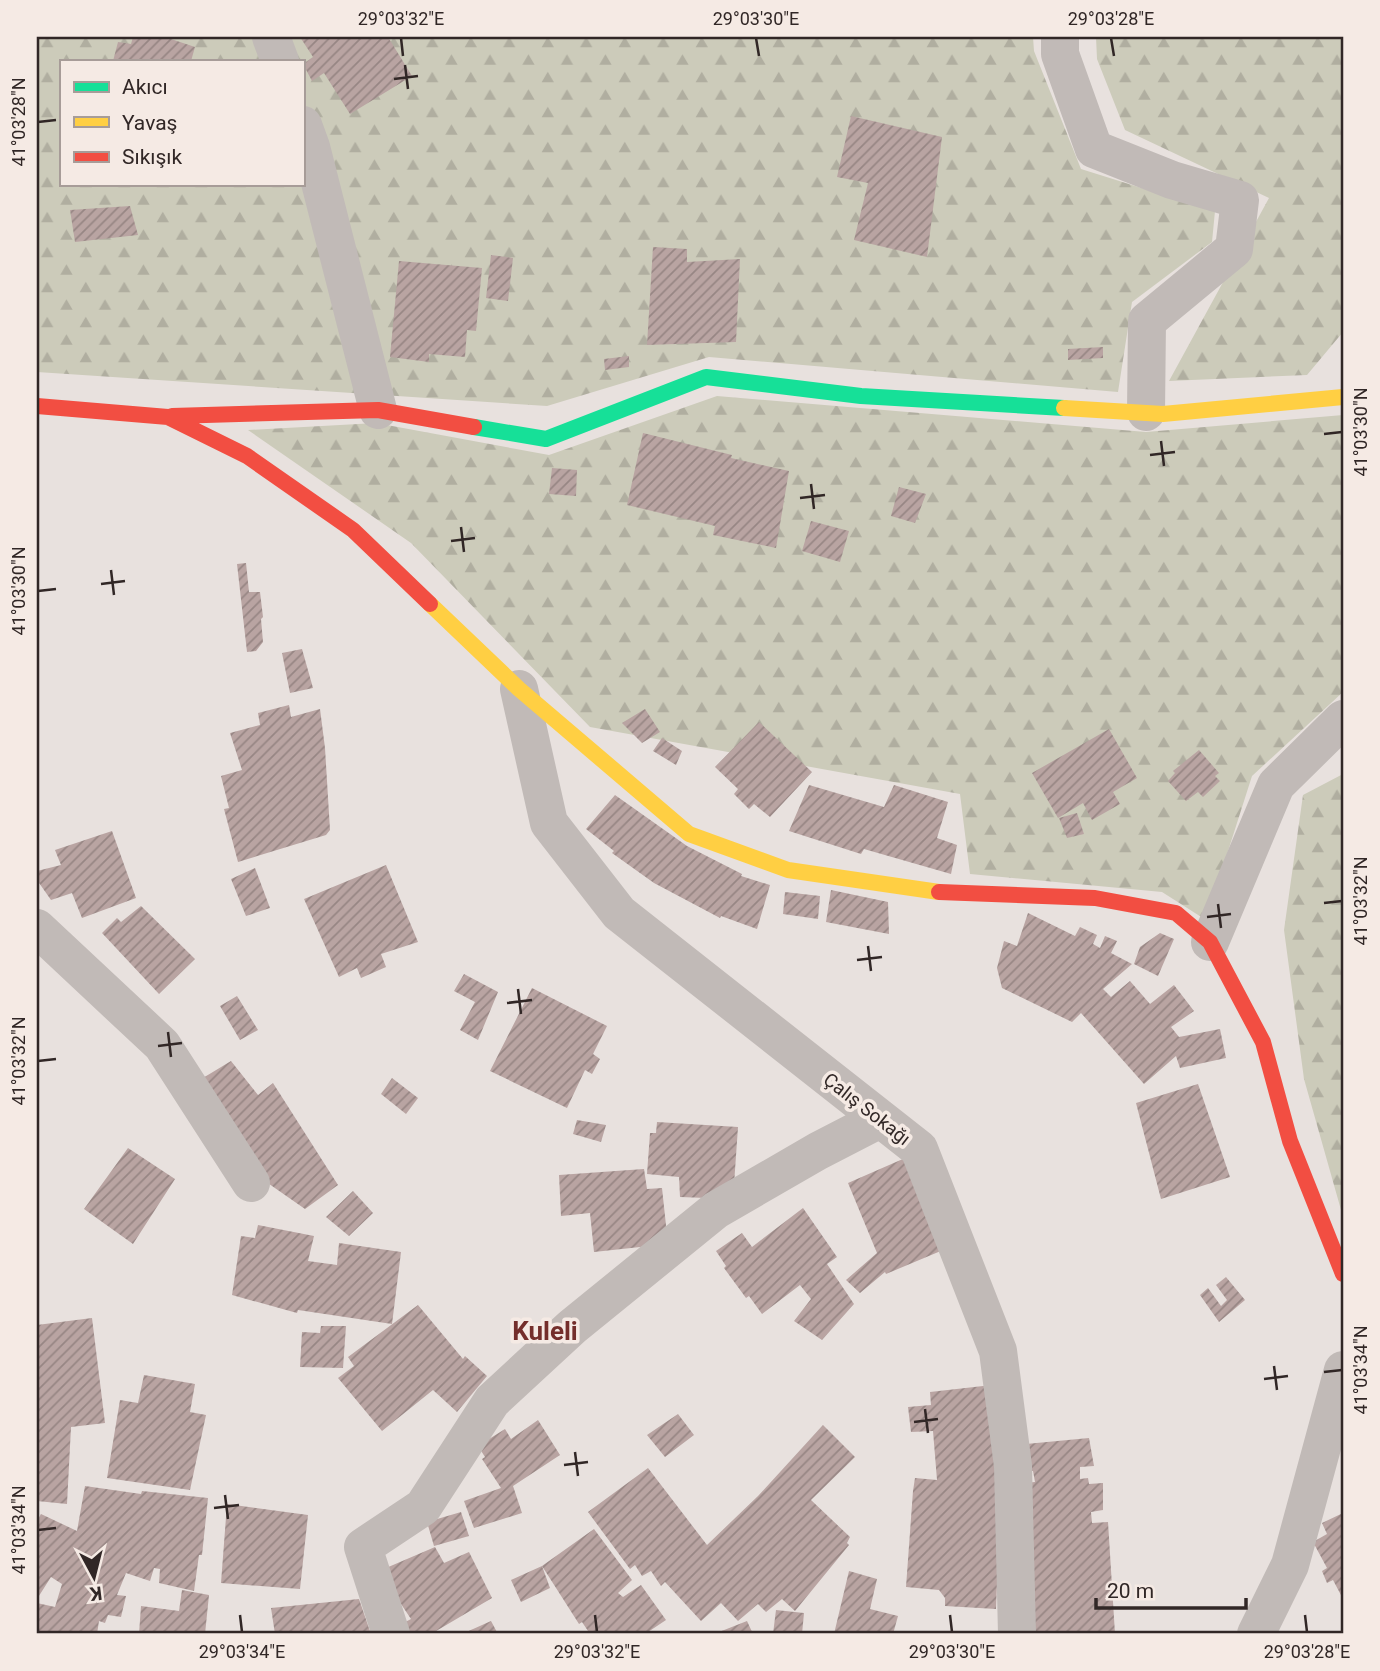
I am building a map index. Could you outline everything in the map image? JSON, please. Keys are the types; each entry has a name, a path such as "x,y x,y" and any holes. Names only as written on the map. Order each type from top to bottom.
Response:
{"street":[{"path":"271,37 280,60"},
{"path":"1060,37 1060,54 1094,149 1172,180 1240,200 1234,249 1147,321 1146,412"},
{"path":"304,128 378,410"},
{"path":"37,406 168,416 378,410 546,439 706,377 861,396 1163,414 1340,393"},
{"path":"168,416 247,456 354,530 519,689 689,834 788,870 942,892 1095,898 1176,913 1210,942 1263,1042 1290,1141 1343,1274"},
{"name":"Çalış Sokağı","path":"519,689 549,823 619,913 919,1149 998,1351 1013,1465 1017,1634"},
{"path":"1210,942 1276,785 1343,719"},
{"path":"37,928 162,1045 251,1183"},
{"path":"391,1634 363,1547 423,1507 492,1401 572,1327 716,1210 818,1151 880,1119"},
{"path":"1256,1634 1290,1565 1337,1421 1343,1370"}],"green space":[{"path":"37,37 1033,37 1034,51 1081,169 1215,211 1212,242 1132,302 1118,392 709,357 547,406 37,372"},
{"path":"1096,37 1343,37 1343,332 1307,375 1169,381 1269,198 1125,130 1097,59"},
{"path":"717,396 1146,432 1343,415 1343,692 1252,776 1206,920 1162,892 970,874 960,794 590,727 411,543 248,430 376,423 549,455"},
{"path":"1343,774 1343,1217 1304,1079 1284,930 1303,795"}],"building":[{"path":"133,37 165,37 195,47 191,60 113,60 118,42 131,44"},
{"path":"300,37 388,37 412,76 350,114 324,73 312,81 304,63 313,57"},
{"path":"851,116 942,137 927,257 854,240 868,183 837,177"},
{"path":"130,206 138,235 75,242 70,210"},
{"path":"653,247 687,249 687,262 740,259 736,342 647,345"},
{"path":"491,255 513,258 508,301 486,298"},
{"path":"399,261 482,268 476,331 467,330 465,357 429,354 429,362 390,357"},
{"path":"1103,347 1103,358 1068,360 1068,349"},
{"path":"629,356 629,367 605,370 604,359"},
{"path":"643,433 789,471 776,548 713,535 715,526 627,505"},
{"path":"552,468 577,470 576,496 549,494"},
{"path":"899,487 926,494 915,523 891,516"},
{"path":"811,521 849,531 840,562 802,551"},
{"path":"246,563 249,592 260,592 263,617 263,642 256,651 247,652 237,564"},
{"path":"302,649 313,688 290,693 282,653"},
{"path":"289,705 291,717 320,709 330,830 326,835 238,862 224,809 229,808 221,776 242,770 230,733 260,725 258,713"},
{"path":"645,709 660,732 642,743 622,723"},
{"path":"759,722 812,772 770,817 754,804 749,809 734,794 738,789 715,767"},
{"path":"1109,729 1137,778 1113,792 1120,804 1092,820 1083,803 1058,818 1032,773"},
{"path":"662,738 682,751 676,765 653,751"},
{"path":"1199,750 1219,773 1215,776 1220,781 1203,797 1198,792 1186,801 1168,781 1175,773 1173,771"},
{"path":"809,785 884,807 894,785 948,802 937,838 957,845 951,874 864,849 861,854 789,831"},
{"path":"615,795 687,846 742,874 741,876 770,885 757,929 721,916 720,918 654,883 612,853 614,851 586,829"},
{"path":"1077,813 1084,834 1067,838 1059,818"},
{"path":"112,831 136,898 82,918 72,893 51,900 37,880 37,871 61,865 55,850"},
{"path":"386,865 418,942 381,954 386,967 361,978 357,968 339,977 304,899"},
{"path":"255,868 270,908 246,916 231,879"},
{"path":"831,890 888,902 889,934 826,922"},
{"path":"785,892 820,896 818,919 783,914"},
{"path":"141,906 195,959 159,994 102,933 117,918 121,922"},
{"path":"1028,913 1075,936 1080,927 1097,935 1093,944 1100,948 1105,936 1117,941 1111,953 1132,964 1103,989 1111,997 1130,981 1150,1004 1174,985 1194,1011 1171,1027 1179,1037 1220,1029 1226,1058 1180,1068 1176,1056 1144,1084 1081,1013 1072,1022 1002,988 997,968 1004,941 1017,946"},
{"path":"1160,933 1174,939 1158,976 1134,964 1140,947"},
{"path":"464,974 498,992 478,1040 460,1030 475,1002 454,991"},
{"path":"532,988 607,1026 593,1054 600,1059 592,1074 585,1070 567,1108 490,1071"},
{"path":"237,996 258,1030 240,1040 220,1006"},
{"path":"231,1061 258,1095 273,1083 338,1185 305,1209 262,1179 198,1081"},
{"path":"392,1078 418,1098 406,1114 381,1094"},
{"path":"1198,1084 1230,1177 1161,1199 1136,1103"},
{"path":"577,1120 606,1125 601,1142 573,1134"},
{"path":"657,1122 738,1127 733,1199 680,1197 679,1177 647,1174 650,1133 656,1133"},
{"path":"128,1148 175,1179 133,1244 84,1209"},
{"path":"912,1155 955,1245 886,1274 885,1272 860,1293 846,1280 877,1253 848,1183"},
{"path":"644,1169 647,1189 662,1188 668,1244 594,1252 590,1213 561,1216 559,1175"},
{"path":"353,1191 373,1213 349,1236 326,1217"},
{"path":"803,1208 837,1257 827,1264 854,1304 822,1340 794,1321 811,1299 800,1285 762,1314 749,1296 746,1298 724,1268 726,1266 716,1251 742,1233 752,1247"},
{"path":"258,1225 314,1236 308,1261 337,1265 339,1243 401,1252 392,1324 298,1310 297,1313 232,1295 241,1236 255,1238"},
{"path":"1226,1277 1245,1300 1219,1322 1200,1295 1208,1288 1221,1306 1227,1300 1216,1285"},
{"path":"418,1305 463,1359 465,1356 487,1376 457,1412 433,1390 382,1431 338,1378 354,1366 348,1357"},
{"path":"92,1318 105,1423 71,1427 67,1504 37,1501 37,1325"},
{"path":"321,1326 346,1326 343,1368 300,1367 302,1332 320,1333"},
{"path":"144,1375 195,1384 190,1412 206,1415 190,1490 107,1478 120,1400 138,1403"},
{"path":"992,1385 999,1530 996,1609 945,1606 945,1598 939,1590 906,1587 915,1478 937,1480 933,1431 911,1432 908,1407 931,1405 930,1392"},
{"path":"678,1414 694,1435 665,1457 647,1435"},
{"path":"538,1420 560,1455 513,1486 522,1513 474,1528 464,1501 501,1488 482,1459 485,1457 478,1446 505,1429 511,1439"},
{"path":"823,1425 855,1457 811,1500 850,1537 847,1543 849,1545 795,1611 782,1599 766,1612 758,1604 738,1621 721,1603 701,1621 665,1582 661,1586 651,1571 642,1576 635,1565 630,1569 588,1512 648,1468 707,1545 758,1496"},
{"path":"1089,1438 1094,1466 1080,1467 1080,1479 1088,1478 1089,1484 1103,1483 1103,1510 1091,1512 1092,1523 1108,1522 1115,1634 1030,1634 1024,1483 1035,1482 1033,1471 1029,1471 1026,1444"},
{"path":"85,1486 141,1494 142,1491 208,1498 202,1555 199,1555 194,1591 159,1583 160,1569 154,1568 150,1581 126,1573 117,1595 126,1596 121,1617 108,1615 105,1623 99,1621 97,1634 37,1634 37,1603 55,1607 62,1584 51,1577 37,1599 37,1521 41,1514 77,1531"},
{"path":"227,1504 308,1515 300,1589 221,1583"},
{"path":"461,1512 469,1536 434,1546 427,1522"},
{"path":"1343,1513 1343,1599 1333,1580 1327,1583 1322,1571 1327,1568 1313,1542 1327,1534 1322,1523"},
{"path":"594,1529 632,1580 618,1593 623,1597 641,1585 666,1620 645,1634 590,1634 582,1622 579,1624 542,1566"},
{"path":"435,1547 444,1563 469,1552 492,1598 431,1634 398,1634 396,1627 411,1619 379,1571"},
{"path":"542,1566 550,1588 521,1602 511,1580"},
{"path":"849,1571 877,1579 870,1609 898,1616 893,1634 834,1634"},
{"path":"182,1590 209,1595 205,1634 139,1634 141,1606 179,1611"},
{"path":"359,1599 371,1634 275,1634 271,1608"},
{"path":"776,1610 804,1613 802,1634 773,1634"},
{"path":"491,1621 498,1634 462,1634"},
{"path":"747,1621 753,1634 714,1634"}],"traffic: fast":[{"path":"474,427 546,439 706,377 861,396 1064,408"}],"traffic: slow":[{"path":"1064,408 1163,414 1343,397"},
{"path":"430,604 519,689 689,834 788,870 939,892"}],"traffic: jam":[{"path":"37,406 168,417 247,456 353,530 430,604"},
{"path":"172,416 378,410 474,427"},
{"path":"939,892 1095,898 1176,913 1210,942 1263,1042 1290,1141 1343,1274"}],"district":[{"name":"Kuleli","path":"545,1331"}]}
